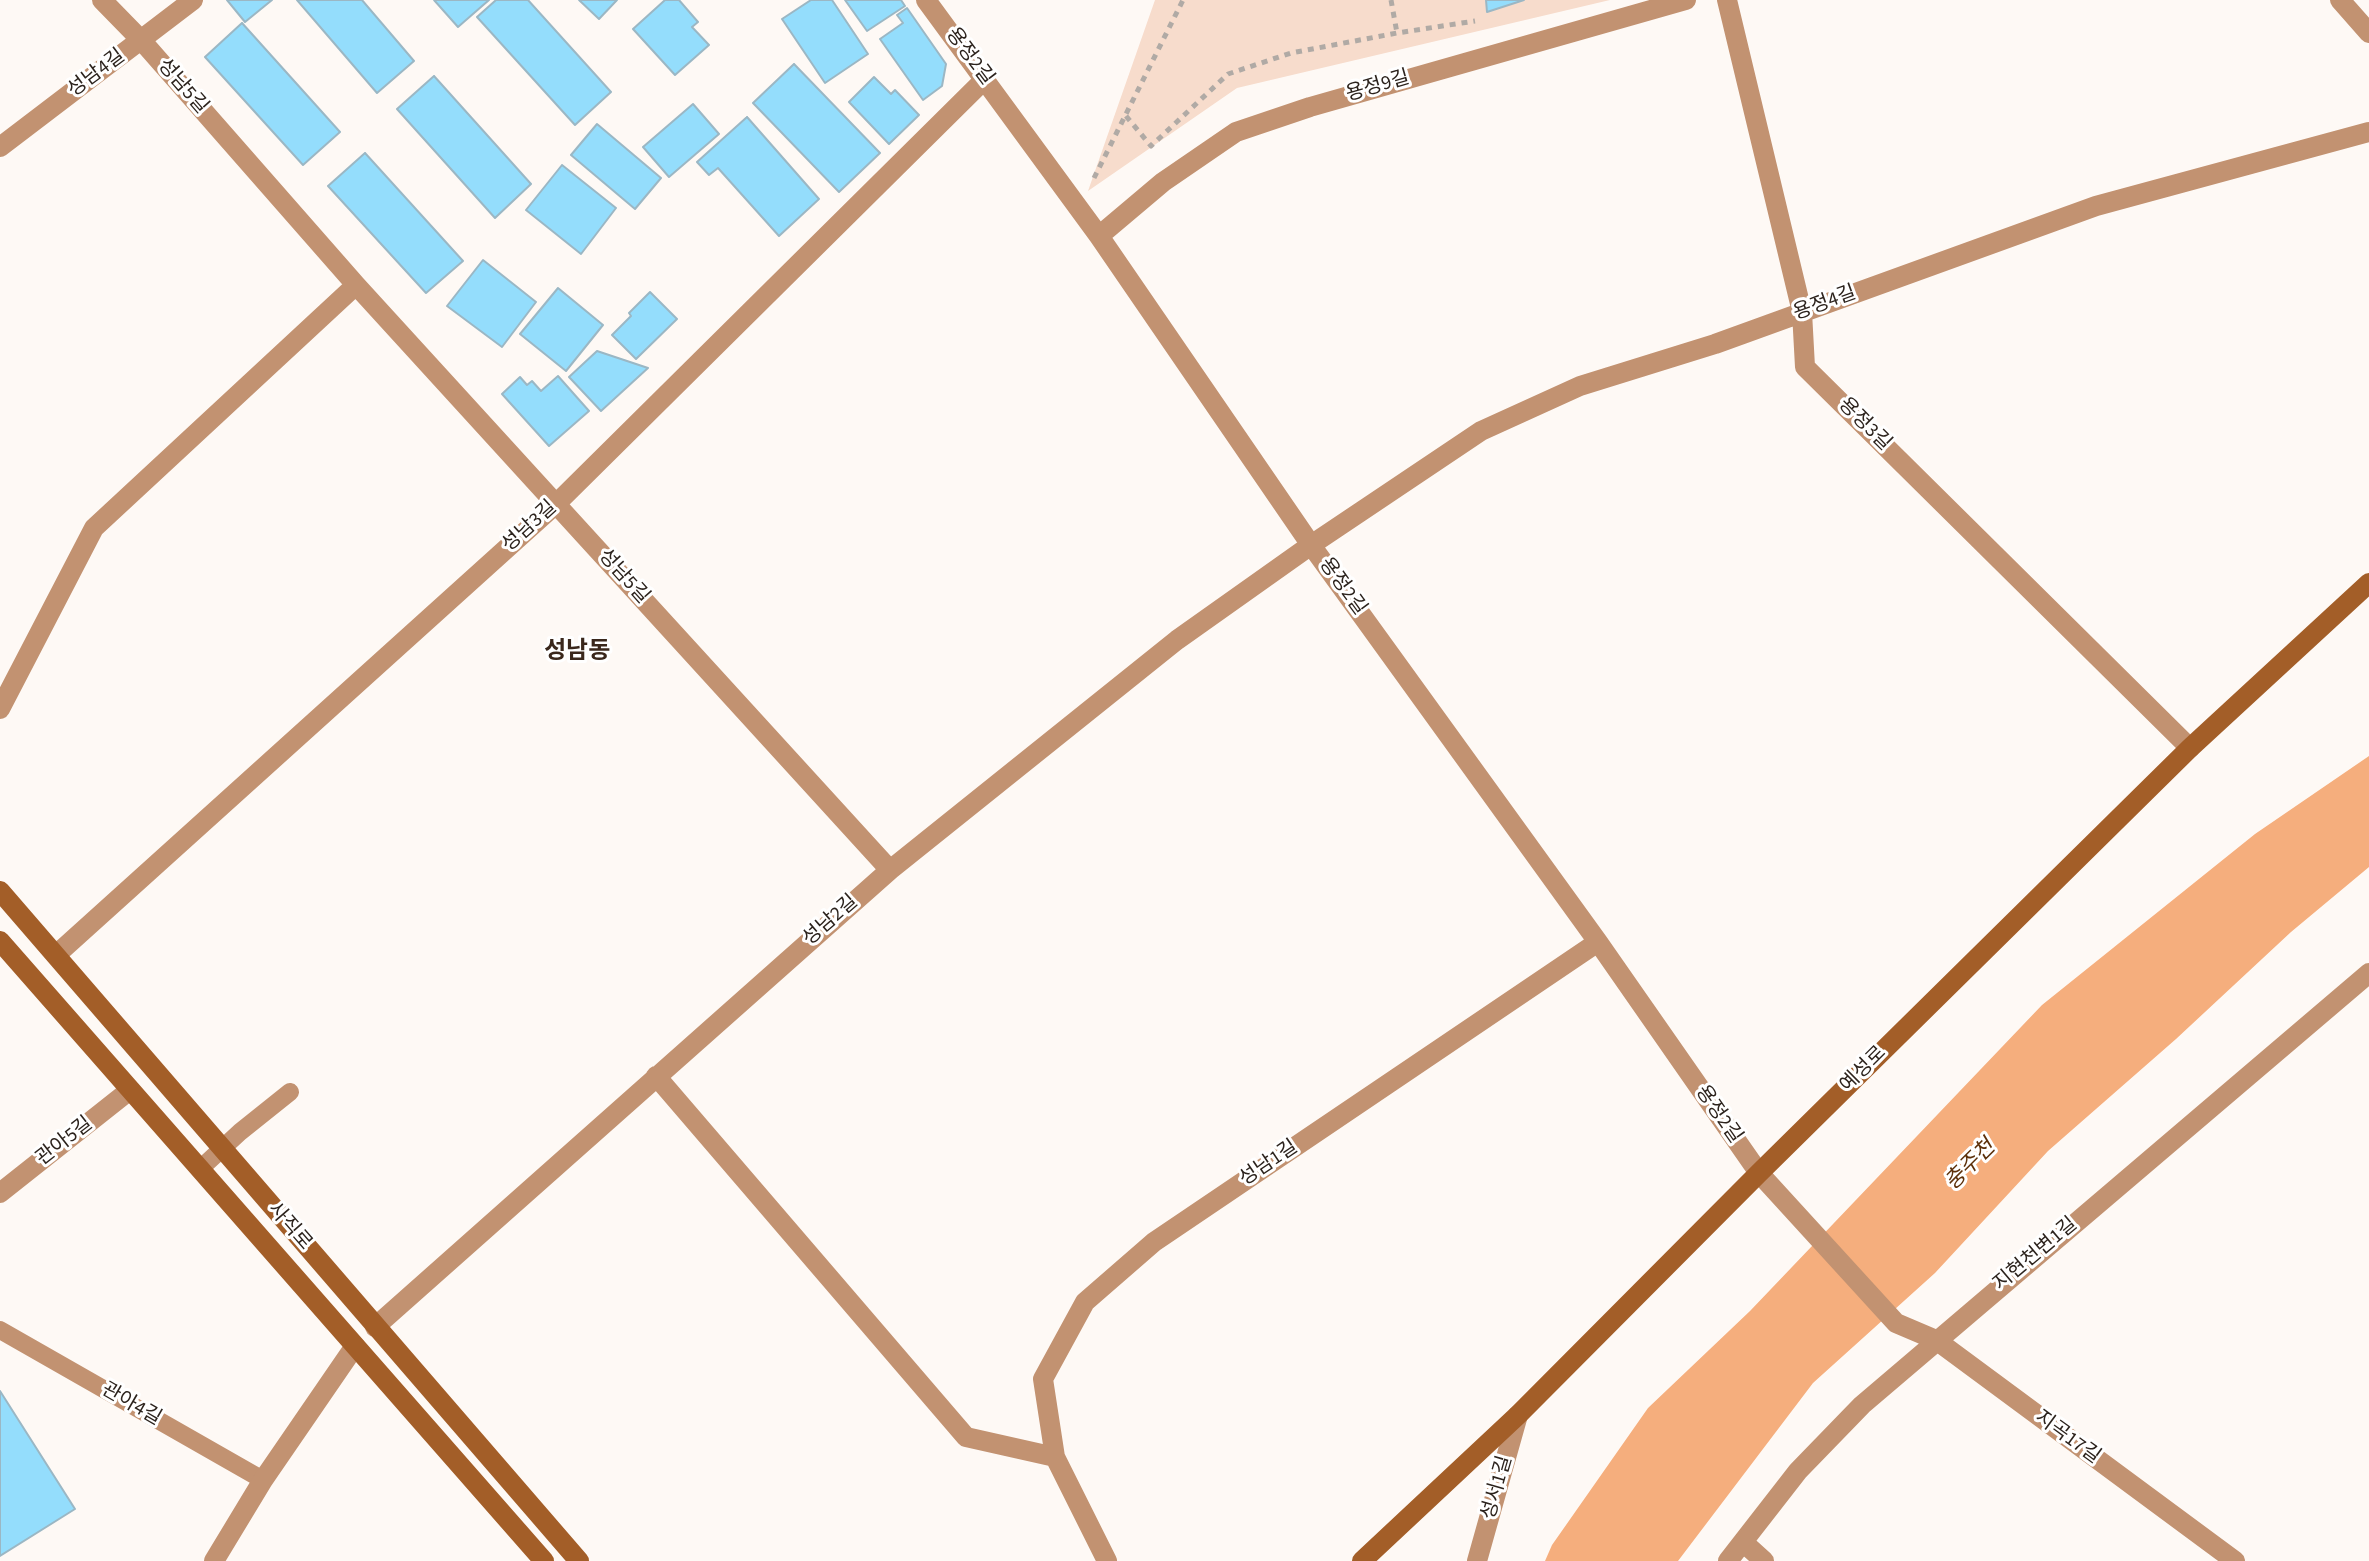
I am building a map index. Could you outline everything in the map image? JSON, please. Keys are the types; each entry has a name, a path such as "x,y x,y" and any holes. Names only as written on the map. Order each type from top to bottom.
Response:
{"street":[{"name":"성남5길","path":"102,0 142,41 356,285 890,870"},
{"name":"성남4길","path":"0,147 193,0"},
{"name":"용정2길","path":"926,0 1099,236 1311,545 1598,942 1759,1173 1896,1323"},
{"name":"용정9길","path":"1099,236 1163,182 1236,132 1338,99 1686,0"},
{"name":"용정3길","path":"1727,0 1802,312 1805,367 2190,748"},
{"path":"2340,0 2369,33"},
{"name":"성남3길","path":"56,955 557,503 985,79"},
{"name":"용정4길","path":"1311,545 1481,431 1580,386 1690,352 2096,206 2369,132"},
{"path":"0,709 94,528 356,285"},
{"name":"성남2길","path":"375,1327 890,870 1177,640 1311,545"},
{"name":"예성로","path":"1362,1561 1518,1415 2190,748 2369,583"},
{"name":"사직로","path":"0,891 579,1561"},
{"name":"사직로","path":"0,941 544,1561"},
{"name":"성남1길","path":"1107,1561 1055,1457 1043,1379 1085,1302 1154,1242 1598,942"},
{"name":"지현천변1길","path":"1728,1561 1798,1471 1862,1405 2369,973"},
{"path":"656,1076 966,1437 1055,1457"},
{"name":"관아5길","path":"0,1193 130,1090"},
{"name":"지곡17길","path":"1896,1323 1936,1340 2235,1561"},
{"path":"214,1561 263,1480 355,1346 375,1327"},
{"name":"성서1길","path":"1477,1561 1518,1415"},
{"path":"1743,1542 1764,1561"}],"lane":[{"path":"200,1169 290,1092"},
{"name":"관아4길","path":"0,1330 263,1480"}],"path":[{"path":"1088,191 1183,0"},
{"path":"1391,0 1397,33"},
{"path":"1126,116 1151,146 1228,74 1291,53 1475,21"}],"shaded area":[{"path":"1155,0 1610,0 1237,88 1088,191"}],"water":[{"name":"충주천","path":"2369,756 2369,867 2291,932 2176,1039 2048,1151 1935,1273 1813,1383 1678,1561 1545,1561 1552,1545 1648,1408 1750,1311 2042,1005 2255,834"}],"building":[{"path":"227,0 272,0 245,22"},
{"path":"297,0 362,0 414,61 377,93"},
{"path":"434,0 489,0 458,27"},
{"path":"496,0 528,0 611,92 575,125 477,17"},
{"path":"579,0 617,0 599,19"},
{"path":"665,0 679,0 698,22 692,27 709,45 675,75 633,29"},
{"path":"811,0 832,0 868,54 825,83 782,19"},
{"path":"845,0 901,0 905,6 867,31"},
{"path":"1486,0 1524,0 1487,12"},
{"path":"907,8 946,64 942,86 923,100 880,39 903,23 897,15"},
{"path":"242,23 340,132 303,165 205,57"},
{"path":"794,64 880,153 839,192 753,103"},
{"path":"434,76 531,184 495,218 397,109"},
{"path":"874,77 891,94 895,90 919,115 889,144 849,102"},
{"path":"693,104 719,134 669,177 643,147"},
{"path":"747,117 819,199 779,236 718,168 709,175 697,162"},
{"path":"597,124 661,178 635,209 571,155"},
{"path":"365,153 463,261 426,293 328,186"},
{"path":"562,165 616,208 581,254 526,210"},
{"path":"483,260 536,302 502,347 447,306"},
{"path":"558,288 603,325 566,371 520,334"},
{"path":"650,292 677,319 636,359 612,335"},
{"path":"597,351 648,368 601,411 569,377"},
{"path":"558,376 589,411 549,446 502,394 520,377 527,385 532,381 541,391"},
{"path":"0,1391 75,1509 0,1556"}],"district":[{"name":"성남동","path":"577,653"}]}
